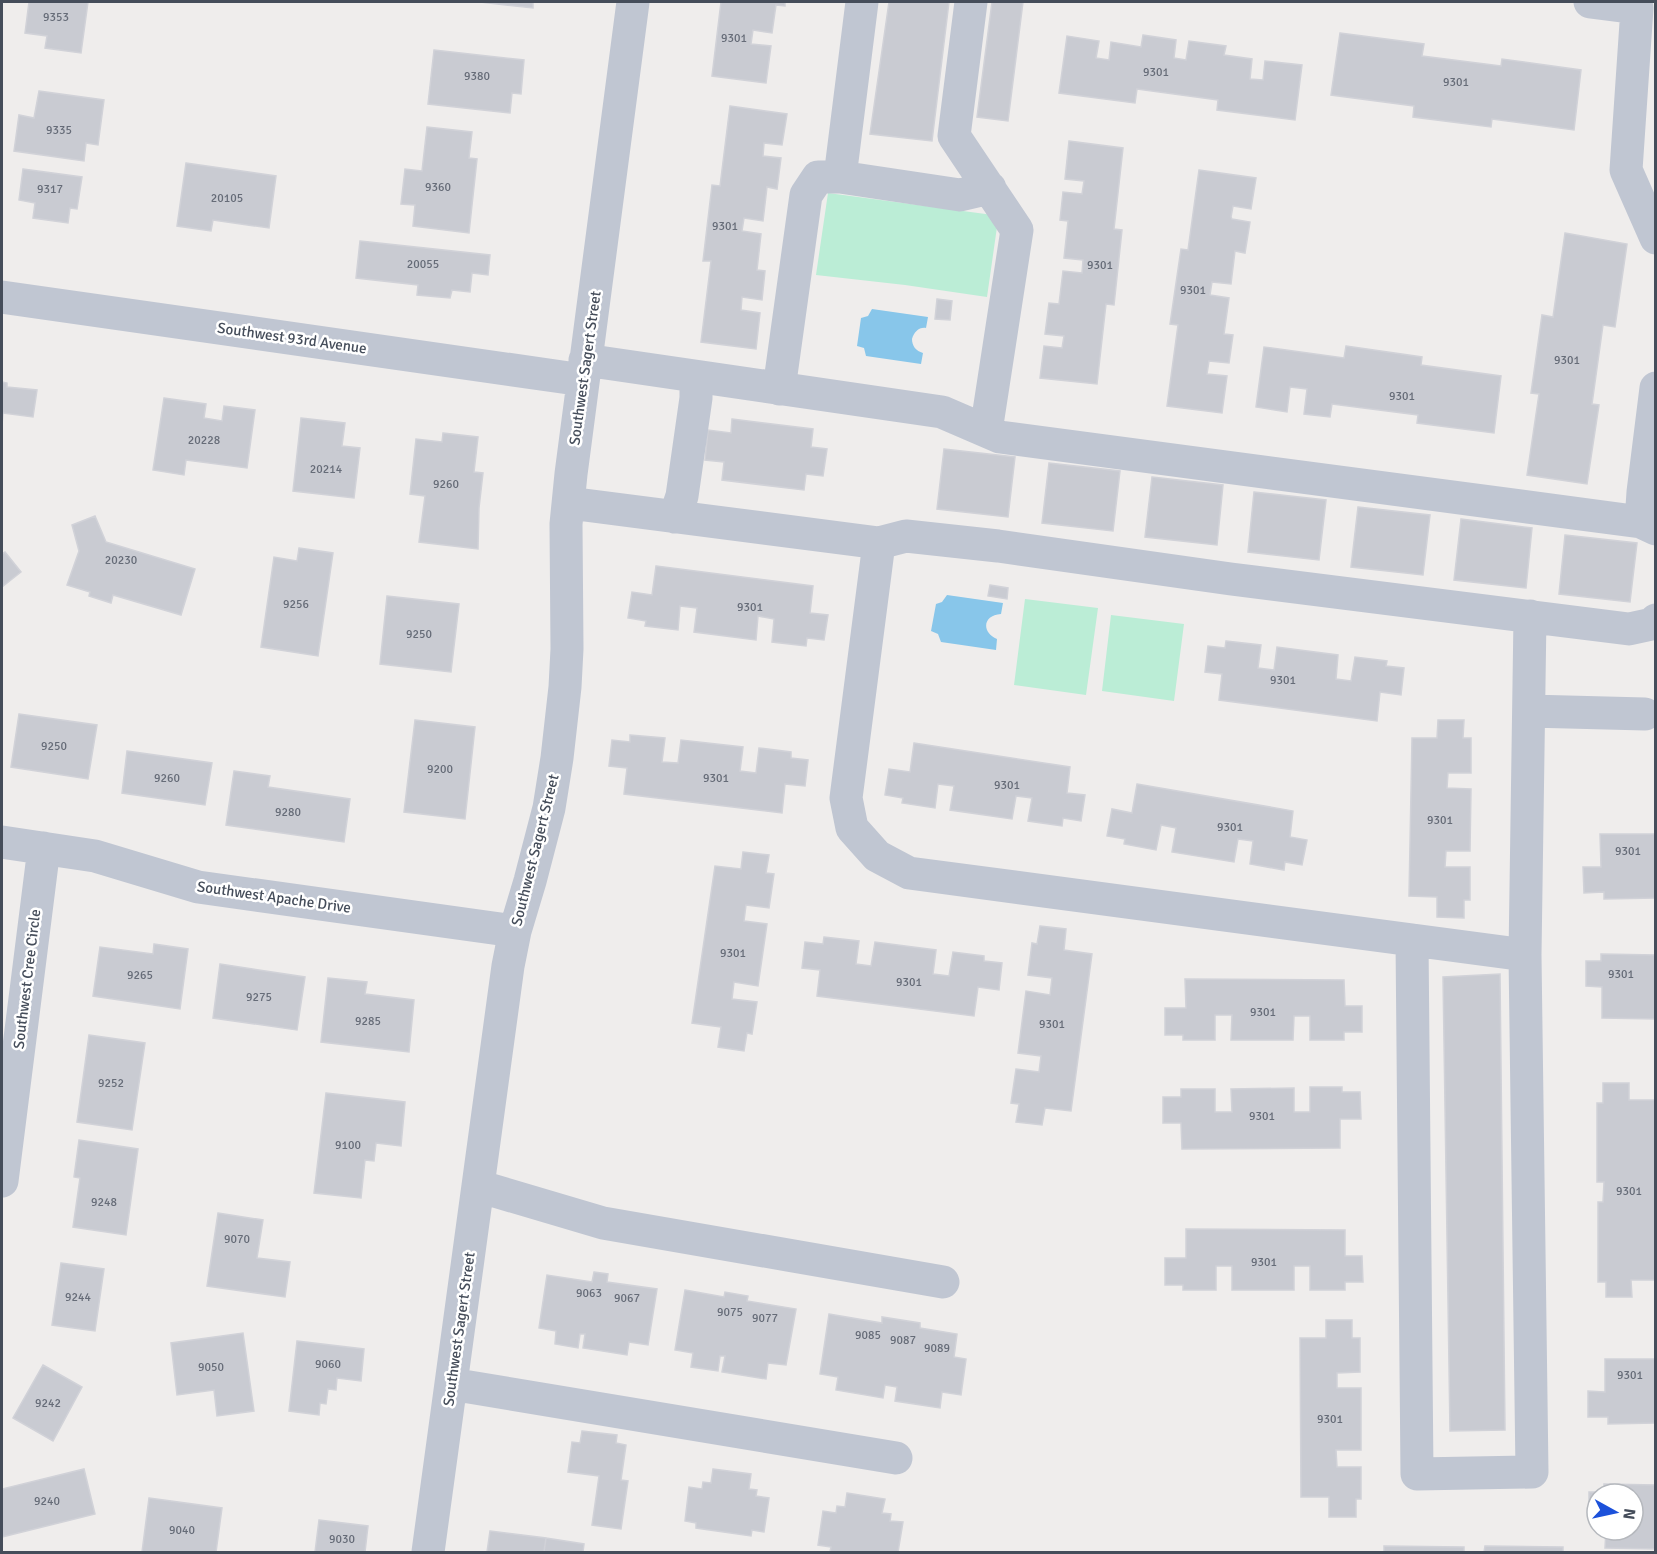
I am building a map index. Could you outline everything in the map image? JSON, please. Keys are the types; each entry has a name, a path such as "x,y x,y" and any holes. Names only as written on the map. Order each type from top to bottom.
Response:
{"street":[{"name":"Southwest Sagert Street","path":"428,1552 508,966 515,931 549,808 560,739 567,649 566,524 568,503 633,2"},
{"path":"840,177 862,2"},
{"path":"971,2 954,136 1017,230 986,431"},
{"path":"1590,2 1637,8 1626,170 1656,238"},
{"path":"780,389 806,195 818,177 840,177 960,195 990,188"},
{"name":"Southwest 93rd Avenue","path":"2,297 584,370 696,377 942,412 1000,437 1011,439 1648,526"},
{"path":"675,517 682,496 696,398 696,377"},
{"path":"1648,526 1643,492 1656,388"},
{"path":"568,503 879,543 906,536 929,538 1629,629 1652,624 1656,620"},
{"path":"879,543 846,798 852,828 877,856 909,873 1525,955"},
{"path":"1412,940 1417,1474 1532,1472 1525,955 1530,616"},
{"path":"1529,711 1645,714"},
{"name":"Southwest Apache Drive","path":"2,842 95,856 198,887 515,931"},
{"name":"Southwest Cree Circle","path":"2,1180 44,848"},
{"path":"478,1186 603,1223 944,1282"},
{"path":"451,1384 896,1458"}],"green space":[{"path":"828,193 993,215 998,220 987,297 816,275"},
{"path":"1025,599 1098,608 1086,695 1014,685"},
{"path":"1111,615 1184,624 1174,701 1102,691"}],"water":[{"path":"872,309 928,317 926,328 917,330 912,339 915,348 923,353 921,364 866,356 864,348 857,346 861,318 868,316"},
{"path":"947,595 1003,603 1001,614 991,617 986,624 988,632 997,639 996,650 941,642 938,634 931,631 936,604 942,602"}],"building":[{"path":"29,2 88,2 81,53 45,48 47,36 25,33"},
{"path":"480,2 533,2 533,8"},
{"path":"721,2 785,2 785,6 776,5 772,33 753,30 751,44 771,46 766,83 712,76"},
{"path":"889,2 949,2 932,141 870,134"},
{"path":"992,2 1023,2 1008,121 977,117"},
{"path":"1340,33 1424,44 1422,56 1501,66 1502,59 1581,70 1574,130 1492,119 1491,127 1413,117 1414,106 1331,95"},
{"path":"1143,35 1176,40 1174,58 1186,60 1189,41 1226,46 1224,55 1252,59 1250,79 1263,80 1265,61 1302,65 1295,120 1217,110 1218,100 1137,89 1135,103 1059,93 1067,36 1099,41 1096,58 1109,60 1111,42 1141,47"},
{"path":"434,50 524,60 521,94 512,93 510,113 428,104"},
{"path":"39,91 104,100 98,145 86,143 84,161 14,151 19,115 34,118"},
{"path":"730,106 787,114 782,145 764,143 763,156 781,158 777,189 767,187 763,221 744,218 742,231 761,234 757,270 765,271 762,300 742,297 741,310 760,313 756,349 701,342 711,261 703,261 712,185 720,186"},
{"path":"427,127 472,132 469,158 477,159 469,233 413,226 415,205 401,204 405,169 422,171"},
{"path":"1069,141 1123,148 1114,229 1122,230 1114,305 1106,304 1097,384 1040,378 1044,346 1062,348 1064,336 1045,334 1049,303 1059,304 1063,271 1082,273 1083,260 1064,258 1068,221 1060,220 1063,192 1082,194 1084,181 1065,179"},
{"path":"186,163 276,176 269,228 213,220 211,231 177,226"},
{"path":"23,169 82,177 77,209 70,208 68,223 33,218 35,203 19,200"},
{"path":"1199,170 1256,178 1251,209 1233,206 1231,217 1250,222 1245,253 1235,251 1231,284 1212,282 1210,295 1229,298 1224,334 1233,335 1229,363 1209,361 1207,374 1227,376 1222,413 1167,406 1178,325 1170,324 1181,249 1188,250"},
{"path":"1565,233 1627,244 1615,327 1603,325 1592,404 1599,405 1587,484 1527,475 1539,394 1531,393 1542,315 1553,317"},
{"path":"360,241 490,255 488,275 472,273 470,292 452,290 450,298 417,295 418,285 356,278"},
{"path":"937,299 952,301 950,320 935,319"},
{"path":"1346,346 1422,357 1421,365 1501,376 1494,433 1417,423 1418,415 1332,404 1330,417 1304,414 1307,389 1290,387 1287,412 1256,407 1264,347 1344,358"},
{"path":"2,382 7,383 7,387 37,390 33,417 3,413 2,425"},
{"path":"164,398 206,404 204,418 222,421 224,406 255,410 247,468 186,460 184,475 153,470"},
{"path":"301,418 345,423 342,446 360,448 354,498 293,491"},
{"path":"732,419 813,429 811,447 827,449 823,476 806,474 804,490 722,480 724,462 705,460 708,430 731,433"},
{"path":"443,433 478,437 474,472 483,473 478,549 419,542 425,496 410,494 416,439 442,442"},
{"path":"944,449 1015,457 1008,517 937,509"},
{"path":"1049,463 1120,471 1113,531 1042,523"},
{"path":"1152,477 1223,485 1217,545 1145,537"},
{"path":"1254,492 1326,500 1319,560 1248,552"},
{"path":"1358,507 1430,515 1423,575 1351,567"},
{"path":"95,516 106,542 195,569 181,615 113,595 111,603 89,596 90,592 67,585 79,551 72,525"},
{"path":"1461,519 1532,528 1526,588 1454,580"},
{"path":"1565,535 1637,543 1630,602 1559,594"},
{"path":"299,548 333,553 318,656 261,647 274,557 297,561"},
{"path":"5,552 21,572 2,587 2,554"},
{"path":"656,566 813,586 810,613 828,615 824,640 807,638 806,646 772,642 774,619 758,616 756,640 694,632 697,608 680,606 678,630 645,626 646,621 628,618 632,592 652,595"},
{"path":"990,585 1008,588 1007,599 988,596"},
{"path":"387,596 459,604 451,672 380,664"},
{"path":"1226,641 1261,645 1258,668 1274,670 1277,647 1338,655 1336,679 1351,681 1355,657 1387,661 1386,666 1404,668 1401,695 1380,692 1377,721 1219,700 1222,674 1205,672 1208,646 1225,648"},
{"path":"19,714 97,725 88,779 11,767"},
{"path":"415,720 475,727 465,819 404,812"},
{"path":"1438,720 1464,720 1463,738 1471,738 1471,773 1448,773 1447,788 1471,789 1470,851 1446,851 1445,867 1470,867 1470,900 1464,900 1464,918 1437,917 1437,897 1409,896 1412,738 1437,738"},
{"path":"630,735 665,738 662,762 678,763 681,740 743,747 740,771 756,773 759,748 791,752 791,758 808,760 805,786 785,784 782,813 624,794 627,768 609,766 612,740 630,742"},
{"path":"914,743 1070,767 1067,793 1085,795 1081,821 1063,818 1062,826 1028,821 1032,798 1016,796 1012,819 950,810 954,786 938,784 935,808 902,803 903,798 885,795 889,769 910,772"},
{"path":"127,751 212,763 205,805 122,793"},
{"path":"234,771 270,776 268,787 350,799 344,842 226,825"},
{"path":"1137,784 1293,811 1290,837 1307,840 1302,865 1285,862 1284,870 1250,864 1253,841 1238,839 1234,862 1172,852 1176,828 1161,825 1156,850 1124,844 1125,839 1107,836 1112,809 1132,813"},
{"path":"1600,834 1656,834 1656,898 1604,899 1604,892 1584,893 1583,867 1601,867"},
{"path":"743,852 769,855 766,873 774,874 769,908 746,905 744,921 767,924 758,986 734,982 732,999 757,1002 752,1034 747,1033 744,1051 718,1047 721,1027 692,1023 715,866 741,869"},
{"path":"1040,926 1066,929 1064,950 1092,954 1071,1111 1045,1108 1042,1125 1016,1122 1019,1104 1011,1103 1016,1069 1039,1072 1041,1056 1018,1053 1026,991 1050,995 1052,978 1028,975 1032,943 1037,944"},
{"path":"824,937 859,941 856,964 871,966 875,942 936,950 933,974 949,976 953,952 984,956 984,961 1002,963 999,990 978,987 974,1016 817,996 820,970 802,968 805,942 823,944"},
{"path":"154,944 188,949 180,1009 93,996 100,947 153,954"},
{"path":"1601,954 1656,955 1656,1019 1602,1018 1602,987 1586,986 1586,961 1601,961"},
{"path":"220,964 305,977 297,1030 213,1018"},
{"path":"1500,974 1505,1430 1450,1431 1443,977"},
{"path":"328,978 367,982 365,994 414,1000 409,1052 321,1042"},
{"path":"1185,979 1344,980 1345,1006 1362,1006 1362,1032 1344,1032 1344,1040 1310,1040 1310,1016 1294,1016 1293,1040 1231,1040 1232,1015 1215,1015 1215,1040 1183,1040 1183,1035 1165,1035 1165,1008 1186,1008"},
{"path":"89,1035 145,1043 132,1130 77,1122"},
{"path":"1603,1083 1629,1083 1629,1100 1656,1100 1656,1280 1631,1280 1632,1297 1606,1297 1606,1282 1598,1282 1598,1202 1603,1202 1604,1182 1597,1182 1597,1103 1603,1103"},
{"path":"1310,1087 1342,1087 1342,1092 1360,1092 1361,1119 1340,1119 1340,1148 1182,1149 1181,1123 1163,1123 1163,1097 1181,1097 1181,1089 1215,1089 1215,1112 1232,1112 1231,1089 1294,1088 1294,1112 1310,1112"},
{"path":"326,1093 405,1102 401,1146 376,1143 374,1161 365,1160 361,1198 314,1193"},
{"path":"79,1140 138,1149 126,1235 73,1227 80,1178 74,1177"},
{"path":"218,1213 263,1220 257,1258 290,1262 285,1297 207,1286"},
{"path":"1186,1229 1345,1230 1345,1256 1362,1256 1363,1282 1345,1282 1345,1290 1310,1290 1310,1266 1294,1266 1294,1290 1232,1290 1232,1266 1216,1266 1216,1290 1183,1290 1183,1285 1165,1285 1165,1258 1186,1258"},
{"path":"61,1263 104,1269 95,1331 52,1325"},
{"path":"594,1272 608,1274 607,1282 657,1289 648,1345 629,1342 627,1355 583,1348 585,1334 580,1334 578,1348 555,1344 556,1331 539,1328 547,1275 592,1282"},
{"path":"685,1290 724,1297 725,1292 748,1296 747,1301 796,1309 786,1365 768,1363 766,1379 722,1372 725,1356 720,1356 718,1371 691,1367 693,1353 675,1350"},
{"path":"829,1314 882,1323 882,1317 920,1323 920,1328 957,1334 954,1357 966,1359 961,1395 942,1392 940,1408 895,1401 897,1387 885,1385 883,1398 836,1390 838,1377 820,1374"},
{"path":"1326,1320 1352,1320 1352,1338 1360,1338 1360,1372 1337,1373 1337,1388 1361,1388 1361,1450 1336,1450 1337,1467 1361,1467 1361,1499 1356,1499 1356,1517 1329,1517 1329,1497 1301,1497 1300,1338 1326,1338"},
{"path":"243,1333 254,1411 217,1416 214,1390 177,1395 171,1343"},
{"path":"297,1341 364,1349 361,1381 337,1378 336,1390 328,1389 326,1404 320,1403 319,1415 289,1411"},
{"path":"1605,1359 1656,1359 1656,1423 1608,1424 1608,1417 1588,1417 1588,1391 1605,1392"},
{"path":"43,1365 82,1387 53,1441 13,1418"},
{"path":"582,1431 617,1435 616,1443 626,1445 621,1480 628,1481 621,1529 592,1525 599,1476 568,1472 572,1442 580,1443"},
{"path":"84,1469 95,1514 2,1537 2,1489"},
{"path":"713,1469 751,1474 749,1489 757,1490 756,1496 769,1498 764,1532 752,1530 751,1536 696,1528 696,1523 685,1521 689,1487 702,1489 703,1482 711,1483"},
{"path":"1645,1485 1656,1485 1656,1549 1605,1548 1605,1542 1645,1542"},
{"path":"847,1493 885,1499 882,1513 891,1514 890,1521 903,1522 898,1552 830,1552 831,1547 818,1545 823,1511 836,1513 837,1506 845,1507"},
{"path":"149,1498 222,1508 216,1552 142,1552"},
{"path":"319,1520 368,1526 365,1552 315,1552"},
{"path":"490,1531 546,1538 544,1552 487,1552"},
{"path":"546,1538 584,1544 583,1552 544,1552"},
{"path":"1384,1546 1464,1547 1464,1552 1384,1552"},
{"path":"1485,1546 1563,1547 1563,1552 1484,1552"}]}
